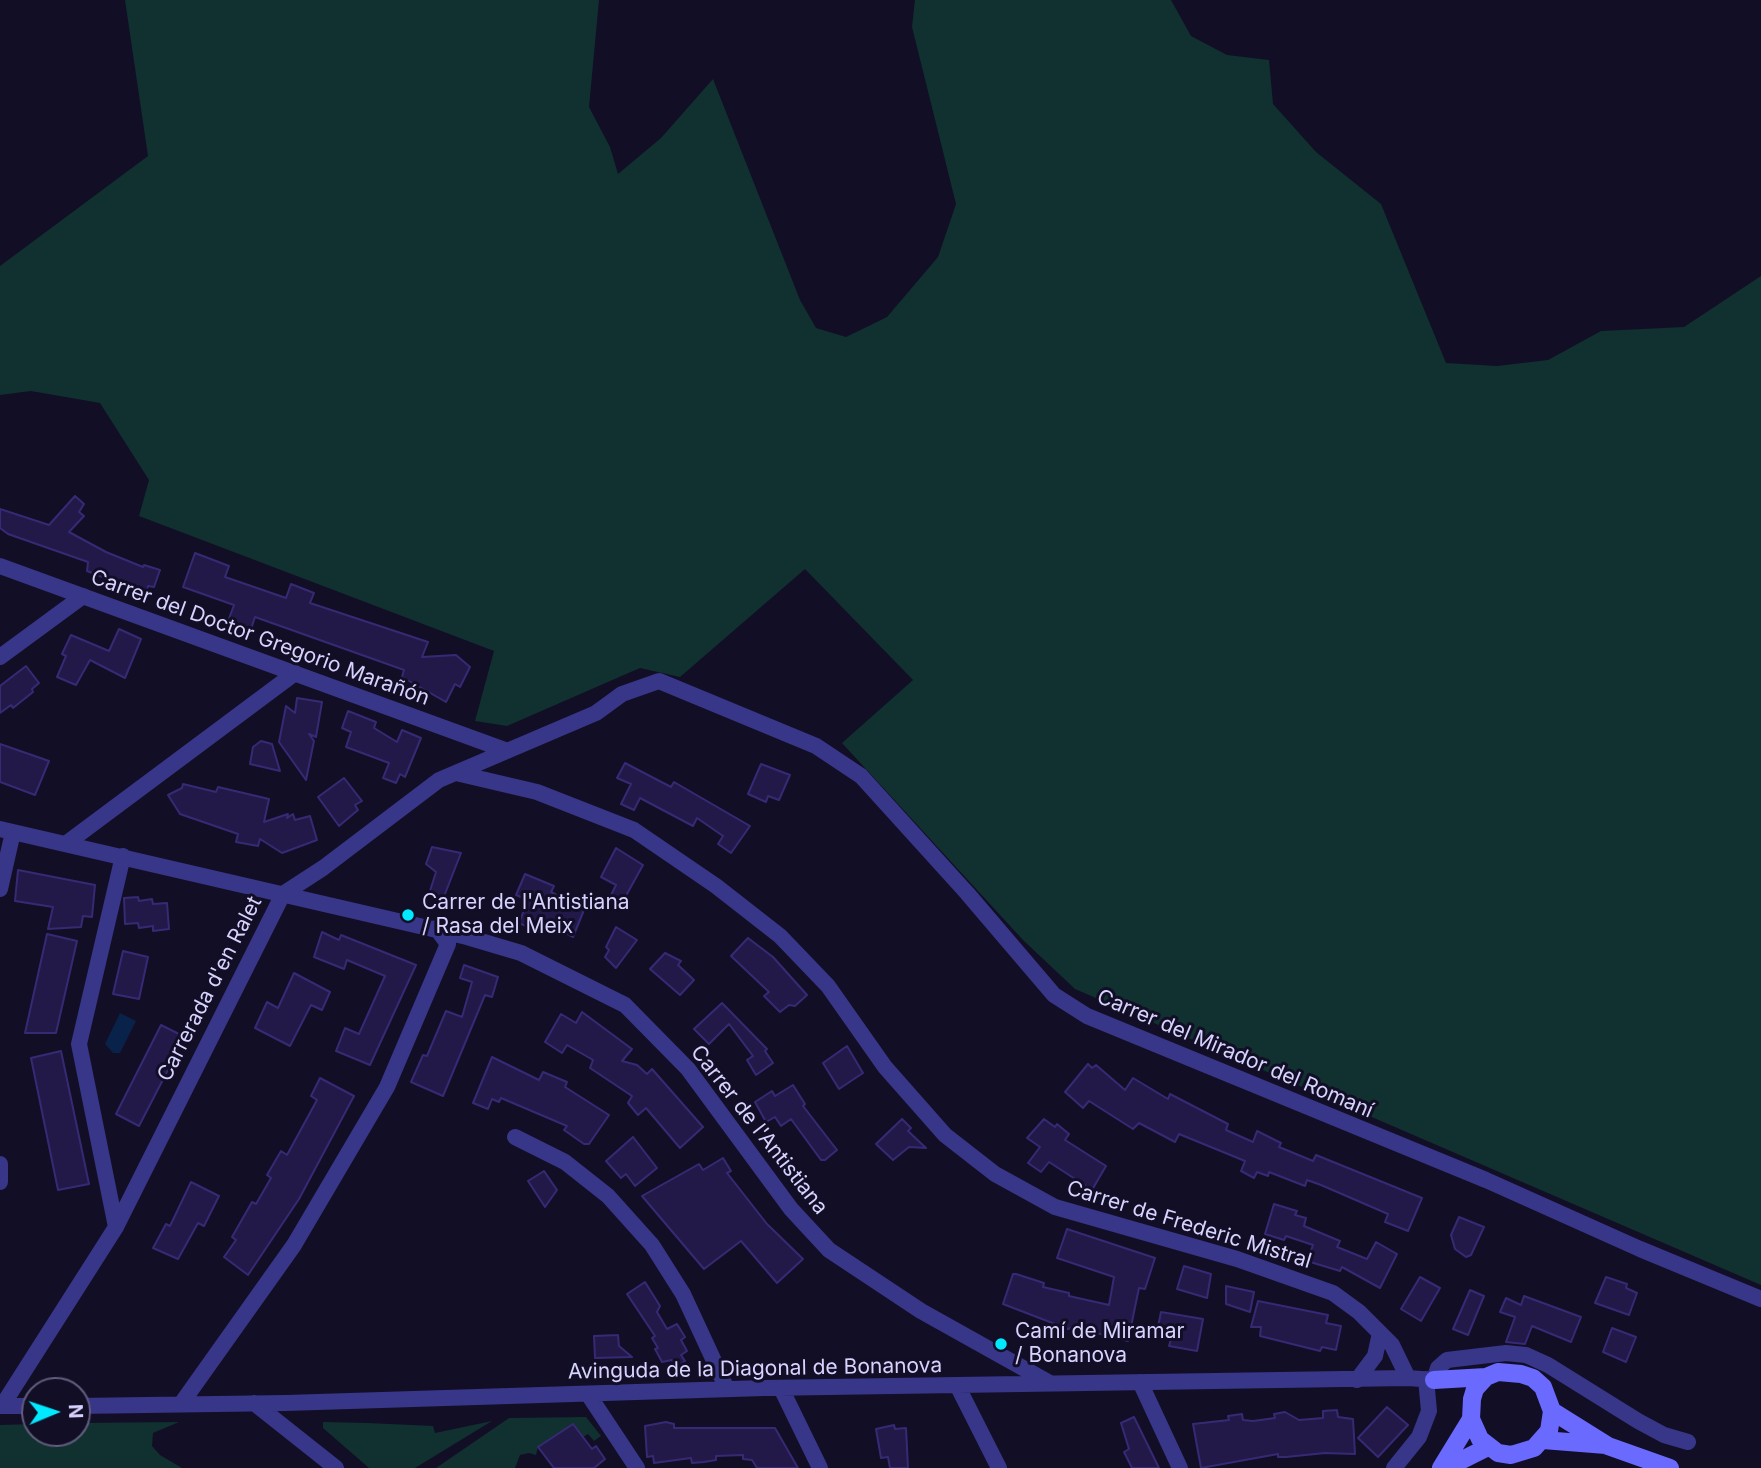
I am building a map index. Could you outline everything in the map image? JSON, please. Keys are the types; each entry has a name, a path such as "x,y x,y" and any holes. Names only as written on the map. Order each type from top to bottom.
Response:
{"street":[{"name":"Carrer del Doctor Gregorio Marañón","path":"0,566 505,750"},
{"path":"0,657 83,596"},
{"path":"67,843 295,673"},
{"name":"Carrerada d'en Ralet","path":"1,1406 116,1227 282,894 323,868 439,780 596,713 622,694 659,681"},
{"name":"Carrer del Mirador del Romaní","path":"659,681 816,746 861,776 1054,995 1087,1016 1486,1180 1640,1249 1761,1299"},
{"name":"Carrer de Frederic Mistral","path":"456,773 537,792 634,831 716,886 780,936 828,986 885,1067 944,1135 995,1174 1055,1207 1292,1277 1333,1293 1359,1312 1392,1345 1408,1378"},
{"path":"0,889 7,831"},
{"name":"Carrer de l'Antistiana","path":"7,831 436,928 521,953 625,1005 688,1069 791,1209 829,1250 921,1311 1050,1383"},
{"path":"116,1227 79,1044 123,856"},
{"path":"436,928 448,944"},
{"path":"181,1404 294,1245 387,1087 448,944 467,937"},
{"path":"515,1137 576,1170 608,1196 652,1245 684,1294 727,1389"},
{"path":"0,1164 0,1182"},
{"path":"1357,1380 1375,1356 1380,1333"},
{"path":"1394,1468 1419,1437 1429,1411 1430,1380 1438,1368 1447,1360 1506,1353 1526,1355 1548,1365 1647,1426 1688,1442"},
{"path":"1498,1372 1533,1378 1543,1387 1552,1411 1549,1431 1534,1448 1511,1455 1488,1447 1474,1430 1471,1413 1430,1380 1486,1377 1498,1372"},
{"path":"1441,1468 1471,1413 1475,1389 1486,1377"},
{"name":"Avinguda de la Diagonal de Bonanova","path":"91,1406 727,1389 1408,1378 1430,1380"},
{"path":"1140,1382 1180,1468"},
{"path":"957,1385 999,1468"},
{"path":"781,1388 820,1468"},
{"path":"588,1394 637,1468"},
{"path":"254,1403 336,1468"},
{"path":"1,1406 21,1406"},
{"path":"1552,1411 1608,1446 1671,1468"},
{"path":"1543,1440 1608,1446"},
{"path":"1447,1468 1488,1447"}],"green space":[{"path":"125,0 599,0 589,107 610,147 618,174 661,138 713,79 800,300 816,328 846,337 887,317 938,257 956,204 912,27 915,0 1171,0 1191,36 1227,55 1269,60 1273,104 1316,152 1381,204 1446,363 1497,366 1548,360 1601,331 1684,327 1761,276 1761,1285 1075,989 1023,940 842,743 913,680 805,569 680,677 640,668 507,726 475,721 494,651 139,516 149,480 100,403 31,391 0,395 0,266 148,156"},
{"path":"586,1417 601,1436 594,1441 588,1434 583,1437 573,1424 538,1447 536,1455 520,1455 515,1468 436,1468 509,1418"},
{"path":"492,1421 415,1468 369,1468 323,1428 323,1422 368,1423 433,1426 435,1433"},
{"path":"179,1422 153,1433 152,1446 160,1455 182,1468 0,1468 0,1425 21,1424 21,1447 91,1447 91,1423"}],"water":[{"path":"120,1013 136,1021 120,1053 113,1053 105,1044"}],"building":[{"path":"75,496 84,504 79,512 84,516 69,532 106,552 143,567 144,565 160,570 154,587 148,586 146,593 104,574 102,577 87,571 88,562 8,534 0,528 0,509 49,525"},
{"path":"195,553 229,566 225,577 286,598 291,584 314,593 310,603 428,642 422,657 456,655 470,667 460,687 455,684 446,702 402,677 404,670 255,617 250,632 227,624 234,605 183,587"},
{"path":"119,629 141,639 125,678 90,660 76,685 57,677 66,656 62,654 71,635 109,651"},
{"path":"26,666 39,683 32,689 33,692 13,708 11,705 0,713 0,686"},
{"path":"297,698 322,702 316,737 309,734 314,741 306,780 279,742 286,706 295,713"},
{"path":"348,711 376,722 374,728 397,742 402,730 421,738 405,777 400,774 396,783 383,778 389,763 346,747 351,732 342,728"},
{"path":"261,741 272,744 280,771 250,764 253,747"},
{"path":"0,744 49,761 35,795 0,782"},
{"path":"625,763 671,787 674,782 750,826 731,853 718,844 723,836 697,818 693,826 640,798 634,810 621,804 631,784 617,778"},
{"path":"761,764 790,775 779,800 768,796 766,802 748,794"},
{"path":"344,778 362,801 355,805 358,810 339,826 318,797"},
{"path":"183,784 216,792 218,787 269,799 264,822 288,814 287,818 293,814 295,820 310,816 317,840 282,853 260,839 258,846 236,842 238,834 180,814 168,795 182,788"},
{"path":"432,847 461,853 443,899 429,894 436,872 426,864"},
{"path":"616,848 643,865 622,903 611,895 616,885 601,877"},
{"path":"18,870 95,885 92,917 83,916 81,927 48,929 53,907 15,901"},
{"path":"525,874 554,886 551,892 584,910 573,937 540,919 535,930 519,923 528,900 516,895"},
{"path":"138,897 139,901 152,899 153,904 167,903 169,929 153,931 153,926 139,928 138,923 125,924 124,898"},
{"path":"616,927 637,940 616,968 605,957 609,950 606,947"},
{"path":"322,932 339,940 341,935 416,965 370,1065 336,1051 345,1028 359,1034 385,976 347,960 344,969 314,957"},
{"path":"47,934 77,941 56,1033 25,1033"},
{"path":"748,938 773,957 807,995 795,1006 789,1005 780,1012 764,996 769,992 731,956"},
{"path":"123,951 148,957 139,999 113,994"},
{"path":"665,953 681,961 678,965 694,980 680,995 650,969"},
{"path":"464,965 498,977 492,997 485,995 443,1096 411,1082 423,1055 427,1056 446,1011 462,1017 472,982 460,978"},
{"path":"294,973 330,992 322,1010 311,1005 290,1046 255,1028 267,1002 278,1008"},
{"path":"722,1003 767,1049 765,1051 773,1063 756,1075 747,1060 753,1056 729,1024 709,1044 694,1029"},
{"path":"582,1012 632,1049 622,1061 637,1065 647,1074 652,1069 703,1127 680,1148 646,1108 638,1115 628,1103 632,1096 590,1068 593,1060 567,1045 562,1053 545,1042 561,1014 576,1023"},
{"path":"161,1025 185,1037 139,1126 116,1114"},
{"path":"847,1046 863,1073 839,1089 823,1063"},
{"path":"61,1051 89,1184 58,1190 31,1058"},
{"path":"492,1057 539,1080 543,1072 567,1082 565,1087 609,1115 589,1144 584,1144 564,1130 567,1126 501,1098 499,1102 492,1099 488,1109 473,1103"},
{"path":"1088,1064 1092,1068 1096,1065 1125,1090 1133,1078 1168,1099 1170,1094 1228,1124 1226,1130 1253,1142 1257,1131 1281,1143 1279,1147 1313,1161 1316,1155 1422,1198 1408,1231 1385,1222 1388,1214 1321,1185 1307,1180 1305,1186 1269,1172 1268,1176 1257,1172 1254,1178 1241,1171 1245,1161 1179,1134 1175,1142 1139,1123 1133,1129 1089,1101 1083,1108 1065,1092"},
{"path":"320,1078 354,1096 299,1199 248,1275 224,1257 236,1240 232,1237 252,1202 256,1204 271,1178 267,1175 281,1151 287,1155 317,1100 311,1096"},
{"path":"793,1085 805,1104 803,1106 837,1150 825,1160 821,1160 791,1119 781,1126 775,1117 766,1122 755,1102 772,1091 775,1096"},
{"path":"902,1119 911,1128 908,1131 926,1148 909,1147 893,1160 876,1144"},
{"path":"1044,1119 1055,1127 1057,1124 1069,1134 1065,1140 1106,1166 1092,1190 1049,1162 1041,1172 1028,1163 1040,1147 1027,1138"},
{"path":"633,1137 657,1168 635,1186 626,1174 621,1178 606,1161"},
{"path":"723,1158 731,1171 727,1173 767,1224 803,1259 777,1283 741,1241 704,1269 642,1196 699,1164 703,1170"},
{"path":"544,1171 557,1190 545,1207 528,1181"},
{"path":"191,1182 219,1196 204,1226 198,1223 178,1259 153,1248 166,1224 170,1226"},
{"path":"1274,1204 1297,1211 1295,1215 1306,1218 1304,1226 1340,1241 1337,1247 1367,1259 1376,1242 1397,1254 1380,1288 1342,1267 1340,1271 1307,1261 1313,1245 1286,1236 1284,1240 1265,1234"},
{"path":"1459,1217 1484,1227 1471,1255 1466,1257 1455,1249 1451,1235"},
{"path":"1067,1229 1155,1258 1145,1289 1139,1288 1128,1341 1073,1327 1068,1329 1003,1304 1013,1274 1016,1274 1044,1283 1043,1287 1069,1293 1069,1296 1109,1305 1114,1277 1057,1258"},
{"path":"1184,1266 1211,1274 1207,1298 1177,1289"},
{"path":"1420,1277 1440,1288 1421,1321 1401,1309"},
{"path":"1606,1277 1627,1284 1626,1288 1637,1293 1629,1315 1595,1303"},
{"path":"645,1282 660,1306 657,1312 667,1329 677,1324 685,1337 681,1340 687,1351 681,1355 685,1361 676,1367 672,1360 662,1362 652,1338 655,1336 627,1294"},
{"path":"1226,1286 1254,1292 1250,1312 1226,1304"},
{"path":"1470,1290 1484,1296 1468,1335 1453,1329"},
{"path":"1524,1296 1581,1317 1571,1342 1532,1326 1525,1344 1506,1342 1515,1317 1500,1312 1506,1298 1521,1305"},
{"path":"1258,1301 1328,1315 1326,1323 1341,1326 1336,1350 1322,1347 1320,1351 1260,1336 1261,1327 1251,1327"},
{"path":"1161,1312 1203,1319 1197,1351 1169,1346 1171,1339 1156,1336"},
{"path":"1612,1328 1636,1337 1626,1362 1603,1352"},
{"path":"618,1335 619,1346 632,1357 595,1358 594,1336"},
{"path":"1387,1407 1408,1425 1378,1457 1358,1438"},
{"path":"1337,1410 1338,1417 1353,1419 1355,1454 1325,1453 1278,1457 1278,1454 1201,1468 1193,1424 1229,1420 1228,1416 1242,1414 1243,1420 1253,1421 1275,1418 1274,1414 1285,1412 1299,1420 1323,1418 1323,1411"},
{"path":"1134,1417 1159,1468 1132,1468 1124,1452 1129,1449 1121,1423"},
{"path":"666,1422 674,1424 674,1428 775,1428 798,1468 757,1468 752,1460 743,1459 743,1455 716,1456 716,1460 704,1462 692,1463 691,1458 654,1463 653,1456 647,1457 645,1426"},
{"path":"573,1424 592,1449 596,1446 605,1459 594,1468 554,1468 538,1447"},
{"path":"894,1425 895,1429 906,1428 908,1468 890,1468 888,1457 881,1458 876,1429"}],"place":[{"name":"Carrer de l'Antistiana / Rasa del Meix","path":"408,915"},
{"name":"Camí de Miramar / Bonanova","path":"1001,1344"}]}
